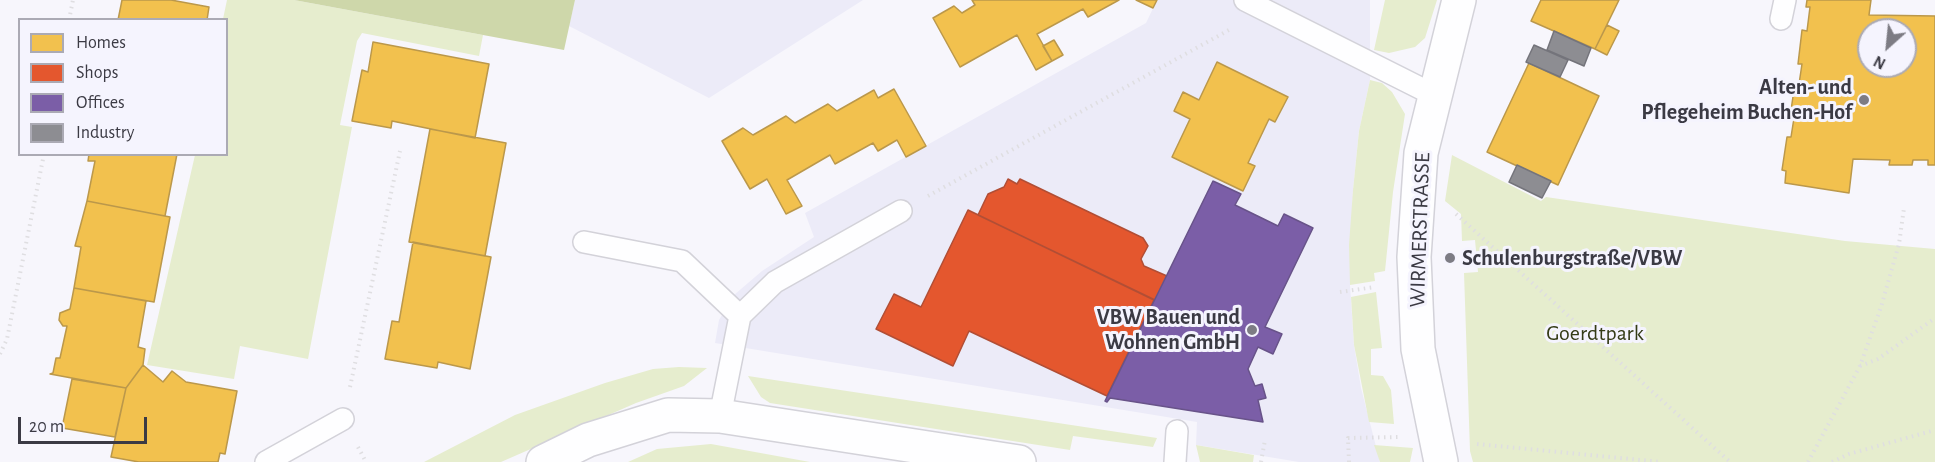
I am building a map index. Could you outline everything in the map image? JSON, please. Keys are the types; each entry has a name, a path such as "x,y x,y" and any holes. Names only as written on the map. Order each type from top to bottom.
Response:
{"street":[{"name":"WIRMERSTRASSE","path":"1438,452 1418,349 1414,257 1421,153 1459,0"},
{"path":"543,462 588,440 668,415 720,416 998,460"}],"lane":[{"path":"1248,2 1434,95"},
{"path":"720,416 740,316 775,282 901,211"},
{"path":"584,242 682,261 740,316"},
{"path":"266,462 343,418"},
{"path":"1175,462 1177,431"}],"path":[{"path":"69,18 73,0"},
{"path":"901,211 1243,22 1248,2"},
{"path":"343,418 400,151"},
{"path":"0,354 9,328 44,156"},
{"path":"1418,205 1452,211 1730,462"},
{"path":"1808,462 1860,366 1881,307 1899,244 1904,208"},
{"path":"1340,292 1375,287"},
{"path":"1860,366 1878,359 1935,318"},
{"path":"1832,462 1849,454 1935,430"},
{"path":"1349,462 1348,438 1400,437 1438,452 1502,445 1661,462"},
{"path":"1261,462 1265,440"}],"shaded area":[{"path":"575,0 863,0 709,98 569,26"},
{"path":"1157,0 1370,0 1370,80 1359,131 1353,190 1350,285 1354,345 1361,388 1380,462 1299,462 1196,445 1197,422 715,343 719,320 734,295 762,271 814,237 805,213 1146,23"}],"green space":[{"path":"227,0 294,0 483,35 479,56 362,33 357,41 340,125 352,127 308,359 240,346 234,379 147,365 195,156 228,156 228,18 223,18"},
{"path":"294,0 575,0 564,50"},
{"path":"1385,0 1437,0 1425,38 1415,47 1389,53 1374,50"},
{"path":"1370,80 1382,83 1392,92 1405,114 1393,192 1385,271 1374,273 1375,281 1350,285 1349,245 1353,190 1359,131"},
{"name":"Goerdtpark","path":"1452,155 1541,201 1546,197 1845,241 1935,249 1935,462 1473,462 1470,451 1464,273 1478,272 1475,240 1462,241 1461,214 1445,201"},
{"path":"1376,292 1382,348 1371,349 1371,375 1383,376 1391,390 1394,424 1369,422 1354,345 1351,297"},
{"path":"707,368 684,386 636,403 501,462 424,462 515,415 605,383 653,369"},
{"path":"748,376 1157,438 1153,447 1073,436 1070,450 770,403 761,397"},
{"path":"711,444 810,462 628,462 657,449"},
{"path":"1196,445 1254,455 1253,462 1200,462"},
{"path":"1374,445 1413,448 1410,462 1380,462"}],"building: Homes":[{"path":"122,0 171,0 209,7 207,18 118,18"},
{"path":"972,0 1119,0 1088,17 1083,9 1037,34 1052,61 1036,70 1017,35 960,67 933,18 954,6 962,13 975,5"},
{"path":"1136,0 1157,0 1153,8"},
{"path":"1541,0 1619,0 1595,49 1531,21"},
{"name":"Alten- und Pflegeheim Buchen-Hof","path":"1807,0 1871,0 1869,15 1935,16 1935,165 1928,165 1928,160 1913,160 1912,165 1889,165 1890,160 1853,159 1849,193 1785,183 1786,171 1782,170 1787,137 1791,137 1794,118 1790,117 1795,83 1799,84 1802,64 1798,64 1802,30 1807,31 1810,7 1806,7"},
{"path":"1607,25 1619,31 1607,55 1595,49"},
{"path":"1054,40 1063,55 1052,61 1043,46"},
{"path":"373,42 489,64 475,138 392,121 391,128 352,121 362,70 368,72"},
{"path":"1217,62 1288,97 1275,122 1269,119 1248,163 1255,166 1243,191 1172,157 1190,119 1174,111 1183,92 1199,100"},
{"path":"1529,63 1599,96 1558,185 1487,152"},
{"path":"894,89 926,146 906,157 897,140 878,151 873,143 835,164 830,155 787,180 802,206 786,214 767,179 750,189 722,141 743,128 753,135 786,116 795,123 828,104 837,111 874,90 878,98"},
{"path":"430,129 506,143 485,256 409,242"},
{"path":"89,156 177,156 165,216 87,201 95,161 88,161"},
{"path":"87,201 170,217 154,302 74,288 81,247 75,246"},
{"path":"413,242 491,257 470,369 438,362 437,368 385,359 392,321 399,322"},
{"path":"74,288 146,301 138,347 145,349 143,365 126,388 50,374 53,373 56,358 60,358 67,326 63,326 59,320 60,313 70,309"},
{"path":"143,365 163,382 172,371 186,382 237,391 225,454 220,453 218,462 139,462 111,457 126,388"},
{"path":"72,379 126,388 115,437 62,428"}],"building: Shops":[{"path":"1008,179 1017,184 1020,179 1143,238 1148,246 1141,259 1144,266 1167,276 1155,300 978,215 988,194 1004,187"},
{"path":"968,210 1154,300 1107,396 969,331 953,366 876,329 894,294 921,307"}],"building: Offices":[{"path":"1213,181 1241,194 1235,205 1278,226 1284,214 1313,228 1265,327 1282,334 1273,354 1258,347 1248,369 1255,386 1262,384 1266,398 1258,400 1263,422 1110,398 1107,402 1105,401"}],"building: Industry":[{"path":"1554,31 1591,48 1584,66 1547,50"},
{"path":"1534,45 1568,60 1560,77 1526,62"},
{"path":"1517,165 1551,181 1542,198 1509,182"}],"place":[{"name":"Alten- und Pflegeheim Buchen-Hof","path":"1864,100"},
{"name":"Schulenburgstraße/VBW","path":"1450,258"},
{"name":"VBW Bauen und Wohnen GmbH","path":"1252,330"}]}
